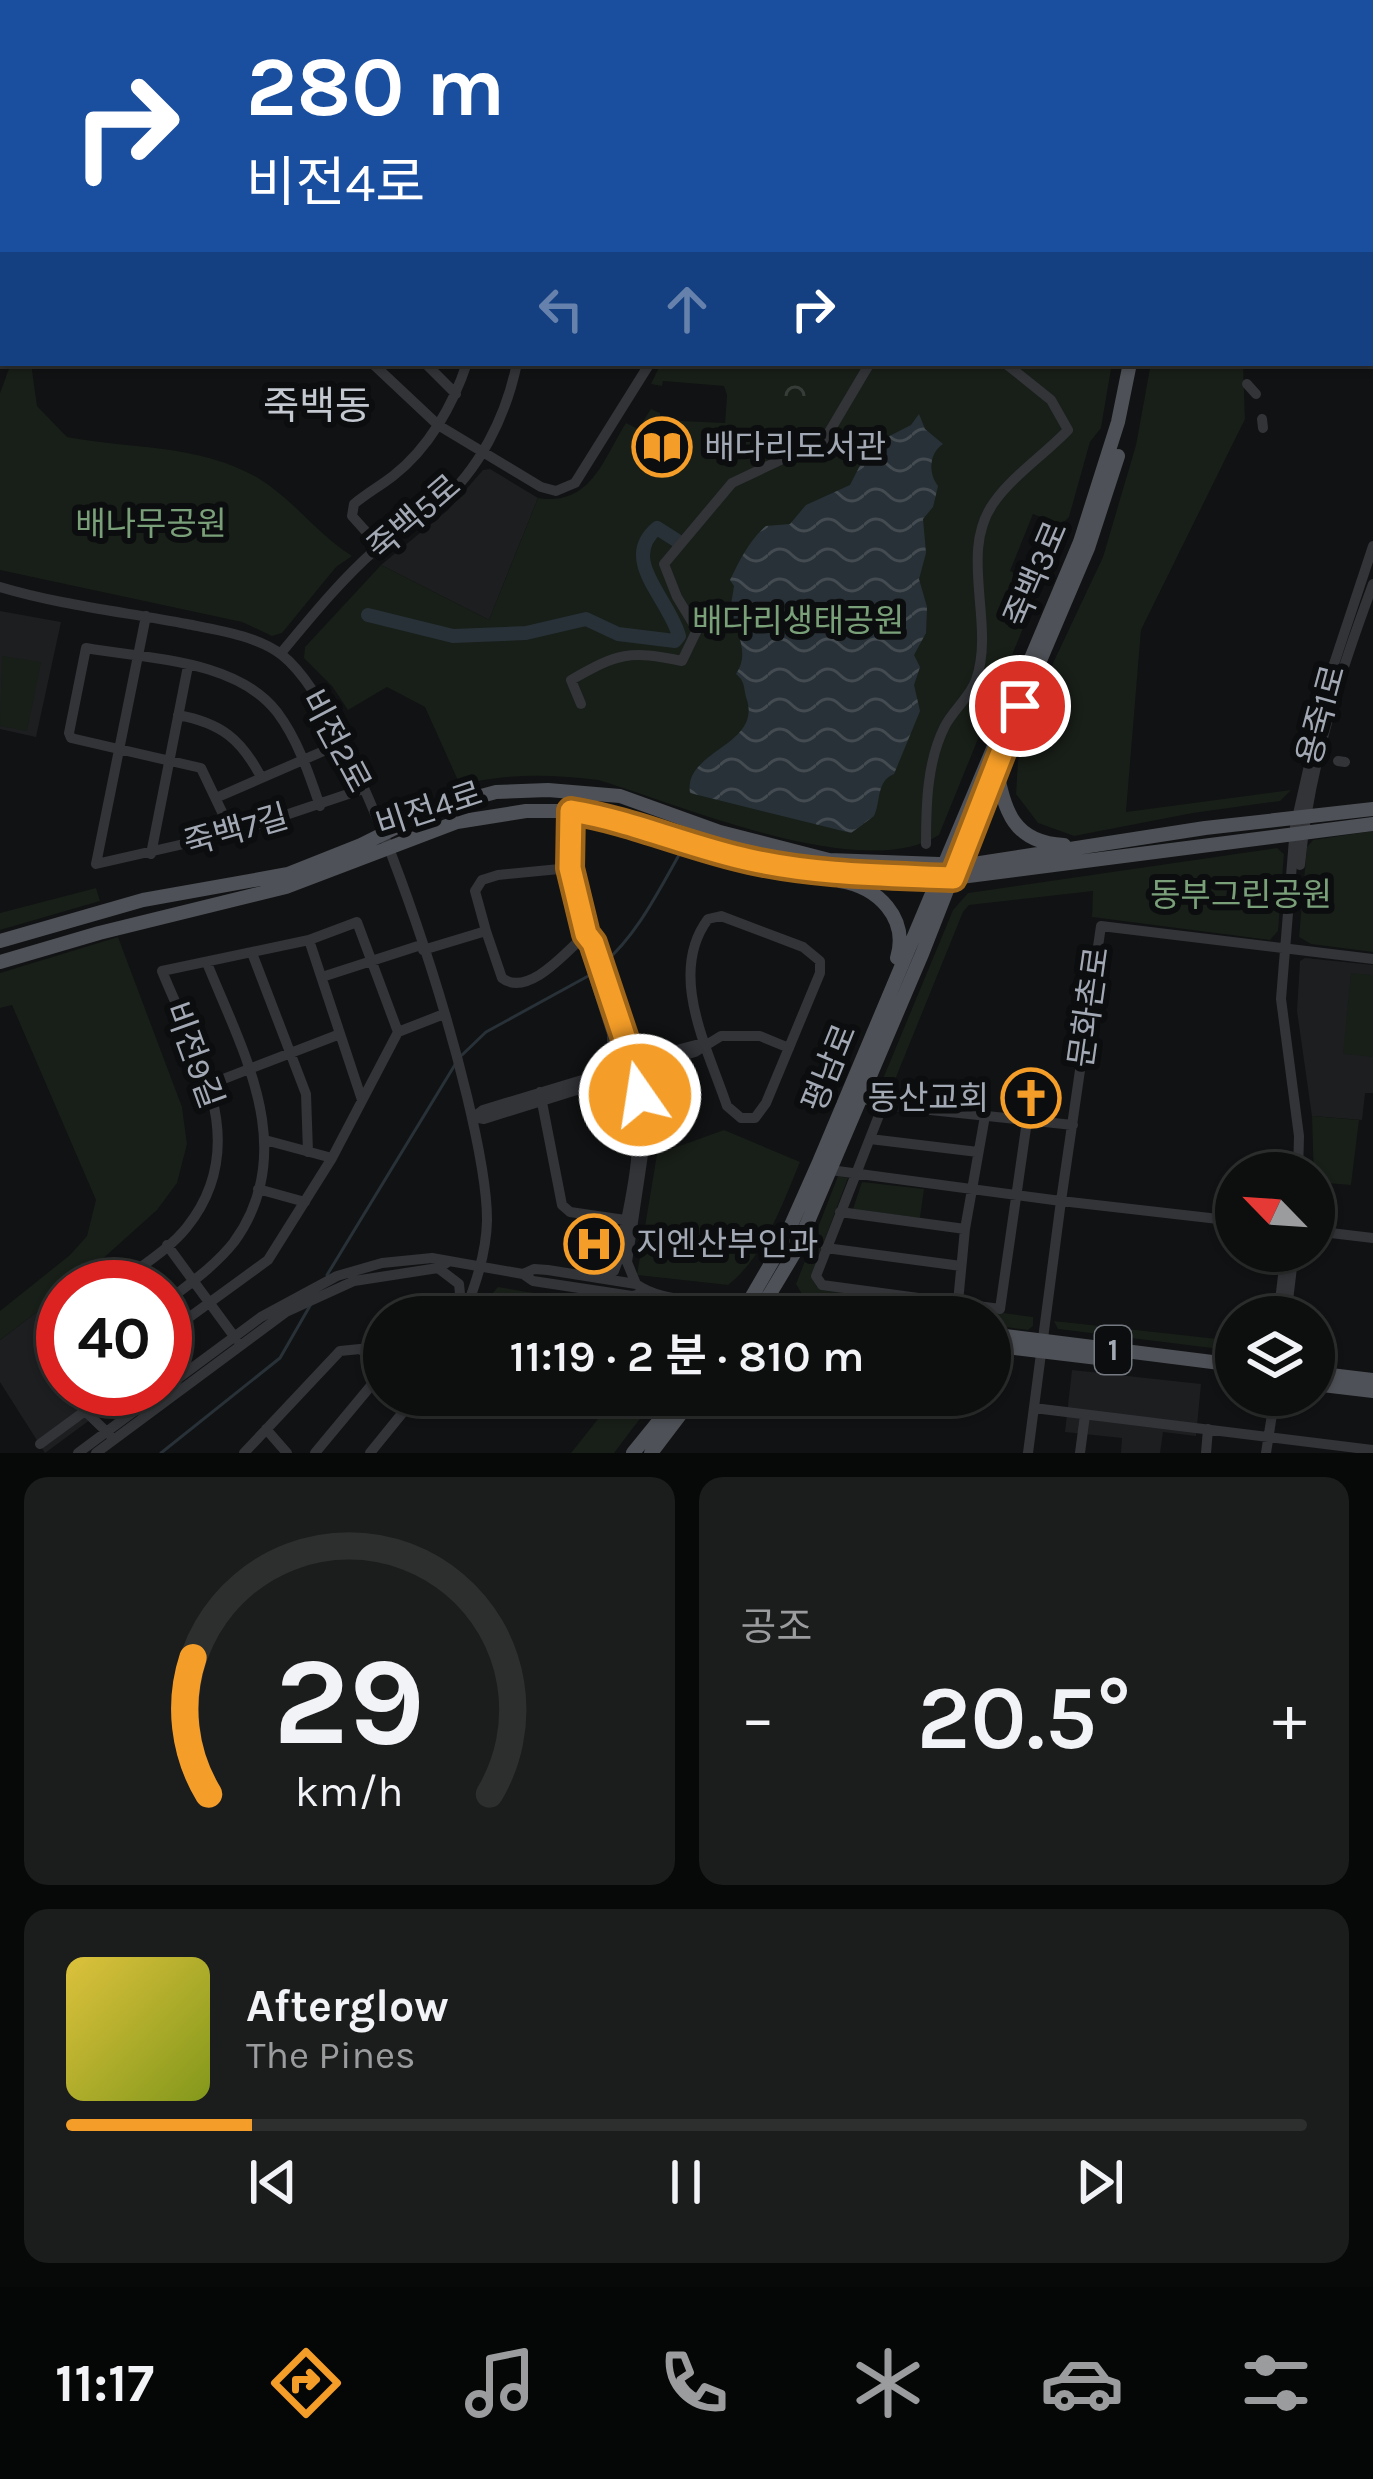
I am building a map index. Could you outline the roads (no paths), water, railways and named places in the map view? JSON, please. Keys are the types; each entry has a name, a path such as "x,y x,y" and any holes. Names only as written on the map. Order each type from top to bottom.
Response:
{"main road":[{"name":"죽백3로","path":"947,871 1080,542 1118,422 1129,366"},
{"name":"죽백3로","path":"947,871 996,767 1109,490 1139,366"},
{"path":"996,767 1005,805 1022,831 1047,844 1093,847"},
{"name":"비전4로","path":"0,962 286,887 386,841 433,809 496,792 592,791 640,802 803,856 947,871"},
{"path":"947,871 1300,824 1373,809"},
{"name":"비전4로","path":"0,941 126,904 269,879 487,815 571,811 784,867 947,871"},
{"path":"947,871 1093,847 1300,824 1373,824"},
{"path":"784,867 801,876 862,886 883,900 893,914 900,949 876,1008 872,1033"},
{"name":"평남로","path":"765,1296 795,1252 830,1170 872,1033 947,871"},
{"name":"평남로","path":"760,1296 854,1095 947,871"},
{"name":"1","path":"1011,1339 1215,1371"},
{"name":"1","path":"1011,1345 1215,1363"},
{"path":"1335,1375 1373,1380"},
{"path":"1335,1386 1373,1391"},
{"path":"633,1453 663,1416"},
{"path":"651,1453 679,1416"}],"street":[{"path":"375,366 438,425 541,487 556,491 575,483 648,366"},
{"path":"428,366 456,394"},
{"path":"379,546 352,516 354,505 398,472 438,425 466,366"},
{"name":"죽백5로","path":"280,653 379,546 439,505 482,452 511,393 516,366"},
{"path":"581,704 571,680 598,664 636,652 682,661 697,630 664,564 732,482 825,439 868,366"},
{"path":"926,844 926,803 934,760 945,727 975,682 984,634 976,553 993,502 1068,430 1051,400 1009,366"},
{"name":"용죽1로","path":"1300,824 1328,682 1373,546"},
{"path":"1299,1152 1281,999 1300,824 1336,684 1373,584"},
{"name":"비전2로","path":"0,587 214,629 280,653 316,693 386,841 474,1117"},
{"name":"죽백7길","path":"139,657 236,680 258,692 277,712 303,758 321,805 232,833 96,864 146,616"},
{"path":"139,657 86,648 71,738 169,759 188,666"},
{"name":"죽백7길","path":"151,854 169,759 201,768 218,797 262,777 229,732 178,715"},
{"name":"죽백7길","path":"303,758 342,743"},
{"path":"262,777 303,758"},
{"path":"321,805 363,789"},
{"path":"575,793 570,868 590,950 617,1020 644,1063 644,1148 627,1262 638,1291"},
{"path":"218,797 232,833"},
{"path":"570,868 498,874 482,880 475,891 502,978 514,985 538,975 586,934"},
{"path":"721,916 803,947 820,961 820,973 789,1048 755,1118 741,1118 727,1106 706,1043 689,980 708,919 721,916"},
{"name":"비전9길","path":"148,1260 185,1231 204,1202 220,1148 218,1114 163,971 309,940 357,922 398,1032"},
{"name":"문화촌로","path":"1028,1453 1101,926 1289,949"},
{"path":"322,977 486,931"},
{"path":"309,940 362,1100"},
{"path":"1289,949 1373,959"},
{"path":"252,953 306,1094 308,1152"},
{"name":"비전9길","path":"194,1280 236,1239 258,1189 265,1140 260,1097 207,963"},
{"path":"599,977 612,1034 610,1062 634,1108 637,1140 614,1271 603,1278"},
{"path":"192,1315 268,1260 332,1158 398,1032 444,1014"},
{"name":"비전9길","path":"249,1068 340,1034"},
{"path":"470,1296 481,1267 487,1221 474,1117 484,1119 592,1077 625,1051 658,1054 744,1034 789,1048"},
{"path":"541,1096 599,1083 620,1086 706,1043"},
{"path":"208,1085 249,1068"},
{"path":"854,1095 883,1105 1073,1126"},
{"path":"541,1096 562,1205 570,1212 625,1220"},
{"path":"883,1105 816,1276 822,1285 910,1296"},
{"path":"958,1296 985,1116"},
{"path":"1002,1296 1027,1121"},
{"path":"870,1139 978,1152"},
{"path":"265,1140 332,1158"},
{"path":"830,1170 1215,1219"},
{"path":"258,1189 305,1202"},
{"path":"840,1212 965,1229"},
{"path":"1335,1233 1373,1238"},
{"path":"167,1245 236,1340"},
{"path":"826,1248 961,1266"},
{"path":"79,1453 110,1435 294,1297 337,1276 404,1260 441,1258 459,1284 460,1296"},
{"path":"192,1370 236,1340 332,1288 443,1265 523,1274 533,1281 669,1296"},
{"path":"523,1274 534,1269 603,1278 650,1296"},
{"path":"244,1453 340,1351 363,1351"},
{"path":"315,1453 363,1394"},
{"path":"1034,1408 1371,1451"},
{"path":"40,1444 85,1411 110,1435"},
{"path":"1080,1453 1085,1414"},
{"path":"96,1453 132,1416"},
{"path":"370,1453 400,1416"},
{"path":"1263,1453 1268,1416"},
{"path":"1206,1453 1208,1429"},
{"path":"266,1430 287,1453"}],"water":[{"path":"919,414 925,429 943,444 931,464 938,486 933,507 923,519 926,553 919,579 927,607 926,633 914,655 920,667 914,685 920,711 894,774 882,787 874,816 851,833 690,793 698,767 733,739 748,715 744,686 736,674 742,653 731,613 734,586 730,580 745,552 766,526 790,524 806,505 850,485 870,446 911,425"}],"waterway":[{"path":"368,615 453,636 526,633 586,619 618,634 675,641 679,636 674,622 650,580 643,553 657,528 676,540"},
{"path":"602,965 636,928 679,855"},
{"path":"462,1055 486,1032 590,975"},
{"path":"327,1275 456,1063"},
{"path":"161,1453 280,1358 311,1304"}],"place":[{"name":"배다리도서관","path":"662,447"},
{"name":"동산교회","path":"1031,1098"},
{"name":"지엔산부인과","path":"594,1244"}],"district":[{"name":"죽백동","path":"317,406"}],"park label":[{"name":"배나무공원","path":"151,524"},
{"name":"배다리생태공원","path":"798,621"},
{"name":"동부그린공원","path":"1241,895"}]}
